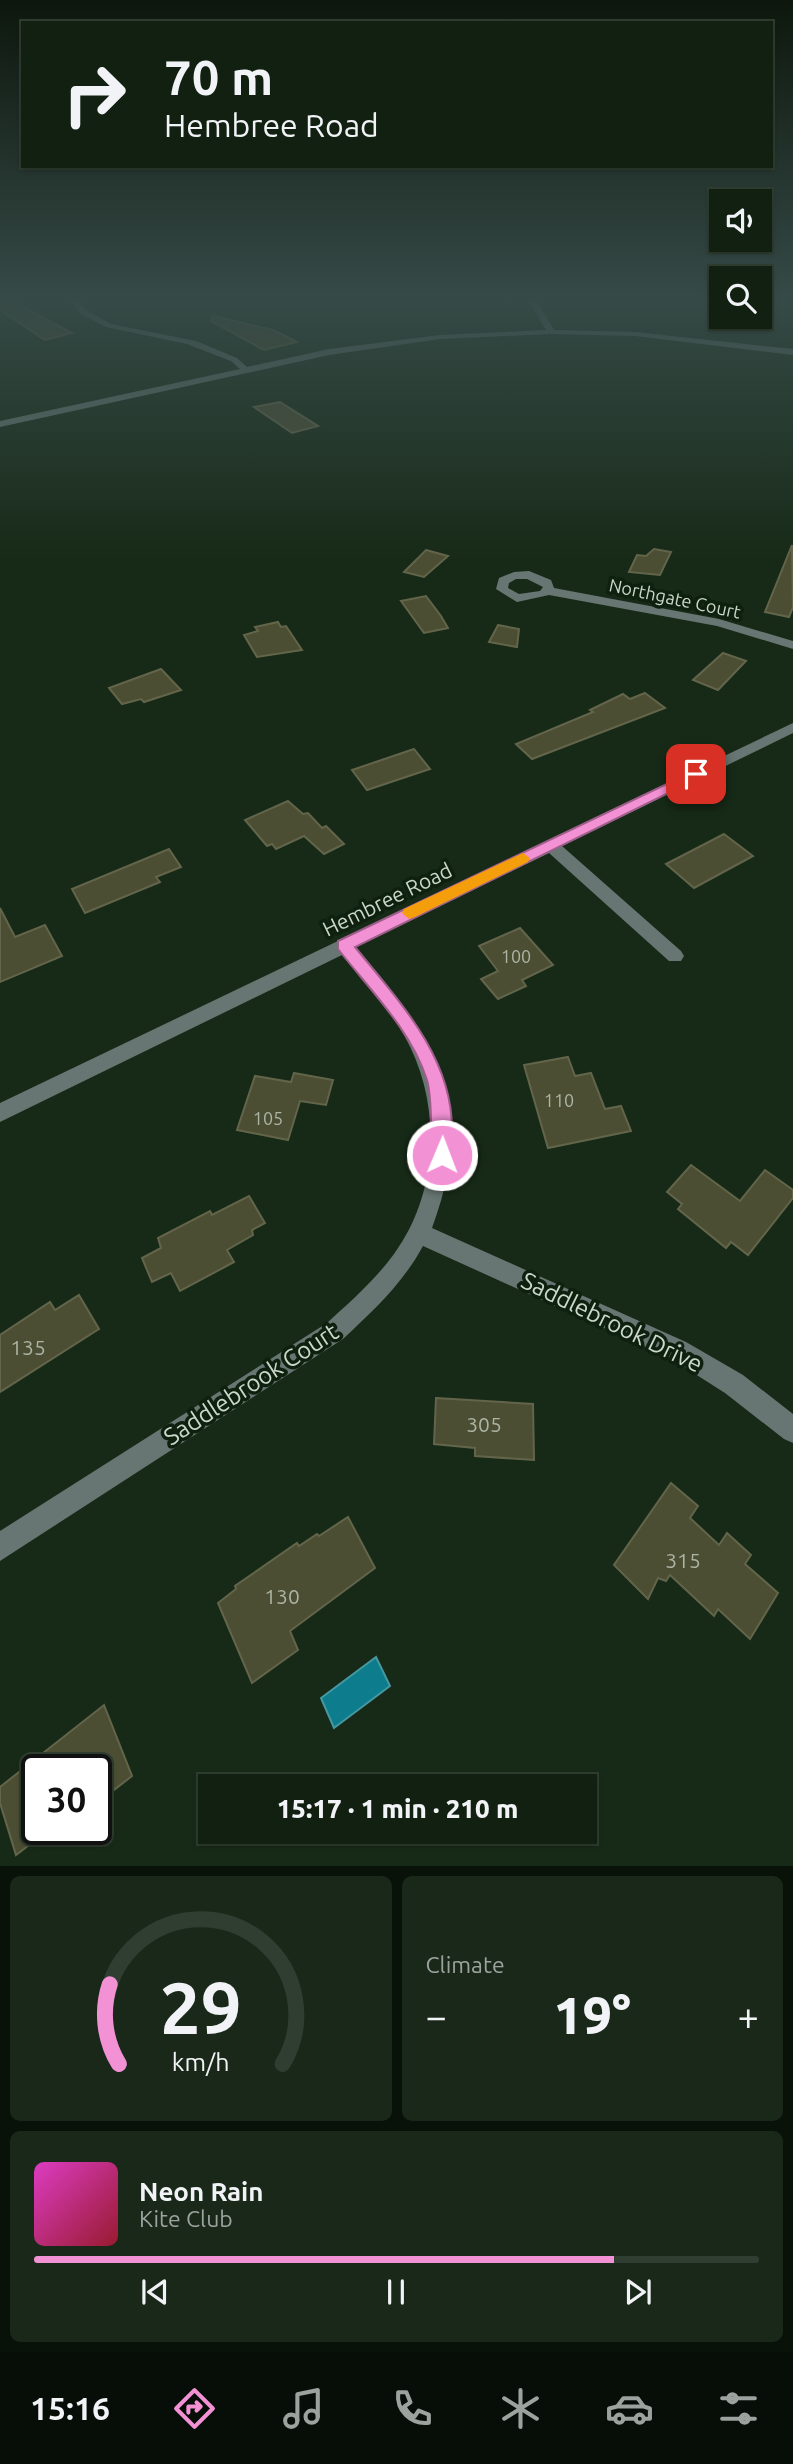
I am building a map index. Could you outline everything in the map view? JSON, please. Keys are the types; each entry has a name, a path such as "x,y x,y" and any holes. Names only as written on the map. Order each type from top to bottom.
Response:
{"street":[{"path":"0,424 171,387"},
{"name":"Northgate Court","path":"548,591 719,623 793,645"},
{"name":"Hembree Road","path":"0,1112 793,727"},
{"path":"550,845 675,956"},
{"name":"Saddlebrook Court","path":"0,1547 335,1331 383,1286 419,1233 434,1195 442,1155 443,1116 436,1080 411,1029 344,945"},
{"name":"Saddlebrook Drive","path":"419,1233 678,1350 734,1384 793,1430"}],"water":[{"path":"376,1657 390,1686 334,1728 321,1698"}],"building":[{"path":"280,402 318,426 292,433 254,407"},
{"path":"792,545 793,607 789,617 765,612"},
{"path":"654,549 671,552 660,575 629,572 637,555 646,556"},
{"path":"426,550 448,556 424,577 404,572"},
{"path":"426,596 448,628 424,633 401,601"},
{"path":"278,622 281,627 286,626 302,650 257,657 244,635 258,631 255,627"},
{"path":"498,625 519,629 517,647 489,642"},
{"path":"723,653 746,661 718,690 693,680"},
{"path":"161,669 181,690 144,702 141,699 122,704 109,688"},
{"path":"645,693 665,708 532,759 516,744 593,712 590,710 623,694 630,699"},
{"path":"414,749 430,769 367,790 352,770"},
{"path":"288,801 303,814 308,813 322,828 326,826 344,844 324,854 304,836 276,849 272,844 267,846 245,820"},
{"path":"724,834 753,856 694,888 666,864"},
{"path":"169,849 181,867 156,877 160,882 85,913 72,889"},
{"path":"0,908 15,937 45,925 62,956 0,982"},
{"path":"520,928 553,965 522,980 526,986 498,999 481,979 498,971 479,946"},
{"path":"568,1057 575,1076 591,1073 605,1109 621,1106 631,1131 548,1148 524,1065"},
{"path":"294,1073 333,1080 326,1105 300,1101 288,1140 237,1130 255,1076 291,1082"},
{"path":"691,1165 740,1201 765,1170 793,1190 793,1198 748,1255 731,1242 726,1248 678,1209 682,1204 667,1192"},
{"path":"249,1196 265,1223 252,1230 253,1235 227,1250 234,1262 180,1291 171,1273 152,1282 142,1258 161,1248 158,1238 210,1211 212,1215"},
{"path":"79,1295 99,1329 0,1392 0,1335 50,1302 55,1310"},
{"path":"436,1398 533,1404 534,1460 475,1456 475,1448 434,1444"},
{"path":"671,1483 698,1506 690,1518 719,1545 727,1533 751,1555 745,1564 778,1593 750,1639 718,1609 714,1616 670,1575 666,1581 658,1578 648,1599 614,1565"},
{"path":"348,1517 375,1568 290,1631 298,1650 252,1683 218,1603 236,1589 235,1586 297,1543 299,1546 317,1534 319,1536"},
{"path":"104,1705 132,1776 112,1792 112,1754 42,1754"},
{"path":"21,1770 21,1845 29,1845 16,1855 0,1803 0,1787"}],"slow traffic":[{"path":"409,913 523,858"}],"route":[{"path":"442,1155 443,1116 436,1080 411,1029 344,945 696,774"}]}
